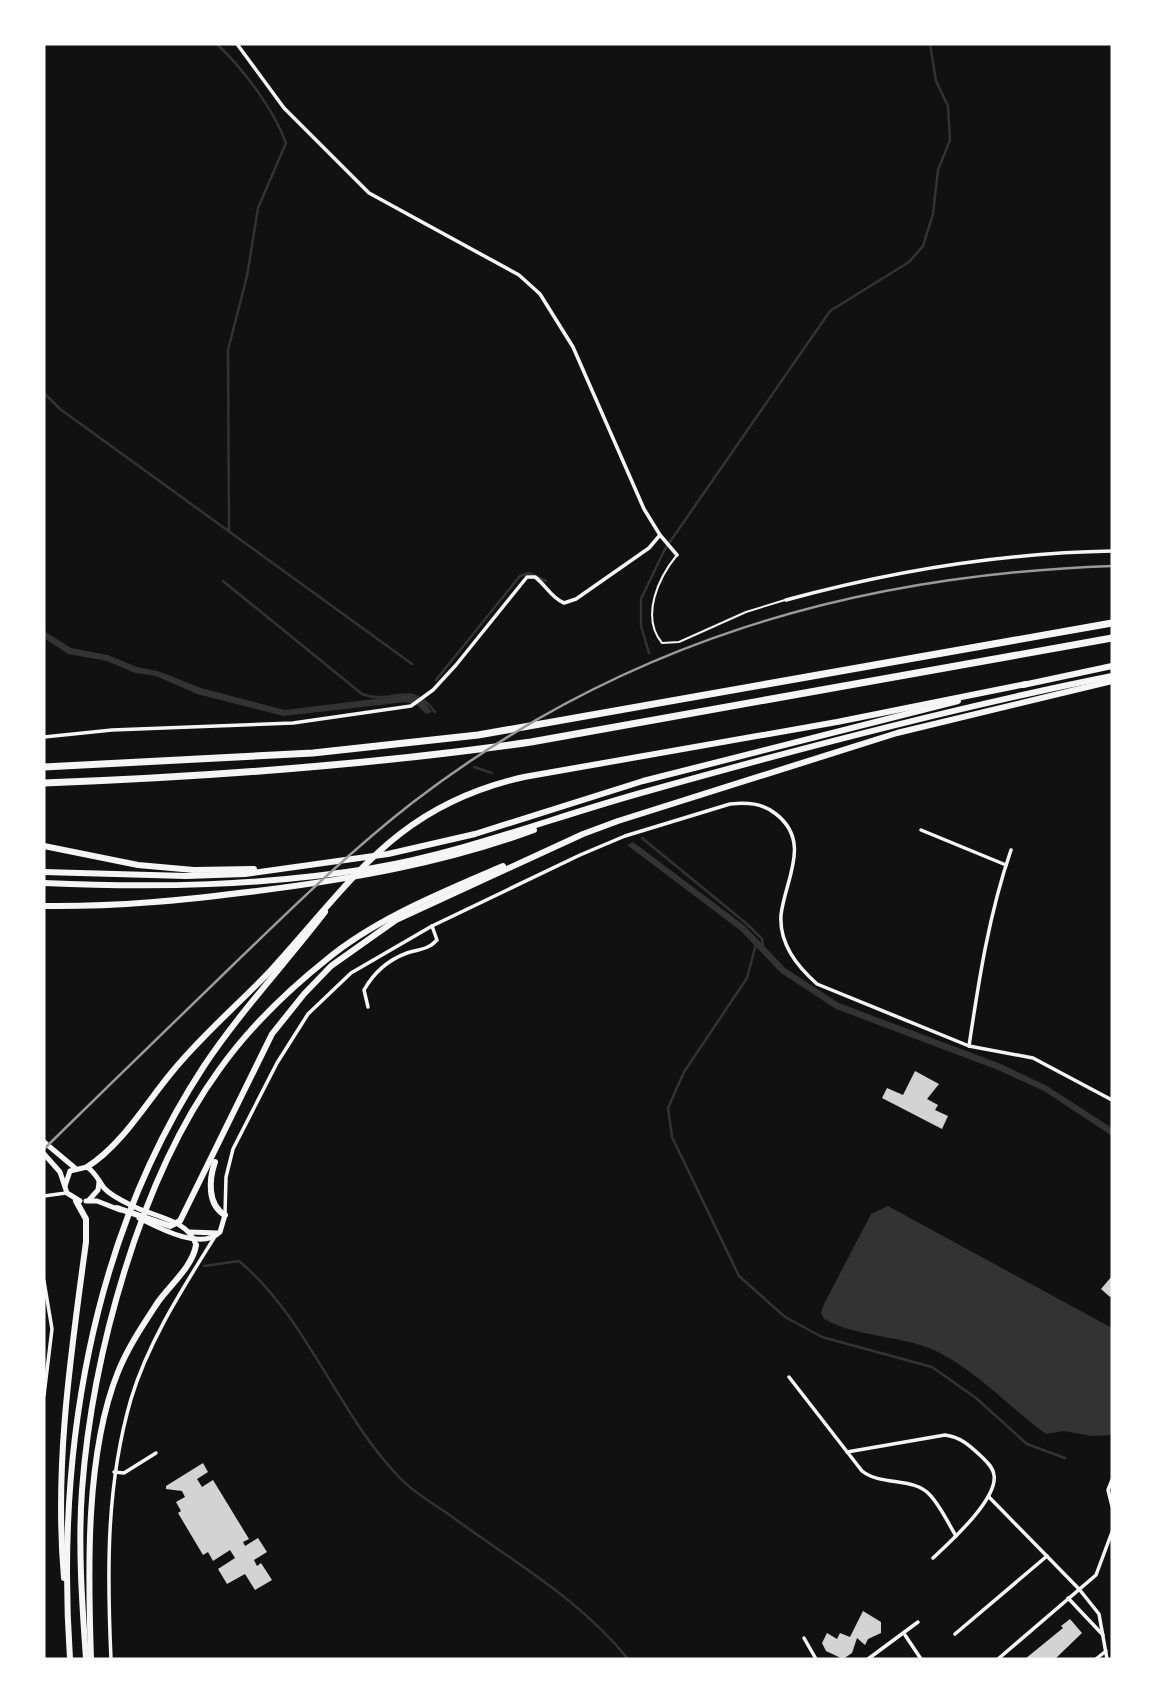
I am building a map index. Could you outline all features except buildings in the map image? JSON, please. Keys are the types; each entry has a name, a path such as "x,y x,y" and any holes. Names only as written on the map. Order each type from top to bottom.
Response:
{"highway":[{"path":"44,767 313,753 478,735 1112,623"},
{"path":"44,783 311,769 447,754 531,742 1112,638"},
{"path":"87,1167 115,1142 210,1028 265,975 367,862 414,821 490,785 1112,666"},
{"path":"44,883 187,887 302,878 375,867 486,842 584,809 757,762 1112,679"},
{"path":"89,1659 82,1592 82,1490 91,1416 110,1326 140,1229 187,1124 217,1073 263,1017 328,958 394,916 583,834 897,733 1112,679"},
{"path":"44,872 186,876 294,869 388,854 475,834 643,780 1027,684"},
{"path":"44,906 108,907 171,902 369,875 488,847 584,809"},
{"path":"117,1208 170,1226 177,1224 222,1141 272,1034 331,966 396,920 583,834"},
{"path":"44,846 138,865 194,870 294,869"},
{"path":"68,1629 67,1530 70,1465 79,1405 107,1279 127,1224 157,1152 204,1068 234,1023 367,862"},
{"path":"222,1141 210,1186 217,1208 225,1215"},
{"path":"70,1659 61,1538 64,1424 86,1219 76,1200"},
{"path":"89,1659 88,1575 95,1486 106,1412 118,1373 136,1335 188,1263 195,1242"}],"main road":[{"path":"44,1142 75,1168"},
{"path":"44,1154 60,1172 67,1193 76,1200 117,1208 195,1242 214,1238 220,1232 225,1215"},
{"path":"65,1186 67,1175 75,1168 87,1167 114,1196 177,1224 189,1232 195,1242"},
{"path":"86,1201 98,1190 99,1179"},
{"path":"189,1232 220,1232"}],"street":[{"path":"237,44 284,108 369,193 519,275 540,294 573,347 644,509 660,535 677,555"},
{"path":"44,737 112,730 293,723 385,712 411,706 425,697 456,665 527,578 535,577 558,601 564,603 576,599 649,548 660,535"},
{"path":"786,600 891,575 961,563 1112,551"},
{"path":"225,1215 227,1166 277,1063 308,1014 351,973 432,926 625,836 730,804 756,804 766,807 788,826 795,854 782,923 787,949 799,968 817,984 969,1046 1033,1058 1112,1100"},
{"path":"921,831 1006,865"},
{"path":"969,1046 986,937 1011,850"},
{"path":"368,1007 364,990 371,978 401,956 432,945 438,940 432,926"},
{"path":"44,1196 67,1193"},
{"path":"111,1659 107,1557 114,1472 131,1399 141,1370 171,1309 214,1238"},
{"path":"44,1281 52,1329 44,1395"},
{"path":"789,1377 847,1452 872,1479 918,1487 928,1492 956,1536"},
{"path":"847,1452 944,1435 970,1445 992,1468 995,1477 989,1497 933,1558"},
{"path":"114,1472 124,1473 156,1453"},
{"path":"1112,1480 1108,1490 1112,1506"},
{"path":"989,1497 1100,1614 1107,1659"},
{"path":"998,1659 1096,1575 1112,1532"},
{"path":"955,1634 1047,1556"},
{"path":"1068,1598 1103,1634"},
{"path":"868,1659 918,1622"},
{"path":"905,1634 921,1659"},
{"path":"804,1638 816,1659"},
{"path":"1096,1659 1106,1651"}],"lane":[{"path":"677,555 662,574 655,593 654,626 662,643 679,642 746,612 786,600"}],"shaded area":[{"path":"44,631 71,648 108,655 201,688 285,710 407,695 422,699 432,712 426,714 417,705 406,702 284,716 197,694 156,676 135,673 107,661 68,654 44,638"},
{"path":"633,842 745,926 785,968 839,1003 1001,1064 1047,1086 1112,1128 1112,1136 1044,1091 998,1070 836,1009 781,973 741,931 627,845"},
{"path":"888,1206 1112,1328 1112,1435 1092,1436 1064,1431 1046,1434 980,1380 938,1352 911,1342 851,1330 824,1319 821,1313 823,1306 871,1214"}],"waterway":[{"path":"217,44 257,90 274,116 286,143 258,208 247,276 228,350 229,531"},
{"path":"649,653 641,626 641,599 665,549 830,311 909,262 923,246 933,214 938,170 950,140 948,106 936,81 930,44"},
{"path":"44,393 60,409 412,664"},
{"path":"436,680 520,576 529,573 546,581"},
{"path":"223,581 362,694 373,697 409,695 426,702 435,712"},
{"path":"474,767 492,773"},
{"path":"642,838 747,924 762,939 763,946"},
{"path":"756,944 747,978 684,1072 668,1108 672,1137 739,1276 785,1317 822,1337 932,1367 976,1398 1027,1444 1065,1458"},
{"path":"204,1266 239,1261 263,1284 284,1310 358,1425 400,1478 567,1599 609,1637 628,1659"}],"railway":[{"path":"44,1149 277,923 366,841 412,803 491,747 573,700 657,660 743,628 832,603 923,584 1016,572 1112,566"}]}
